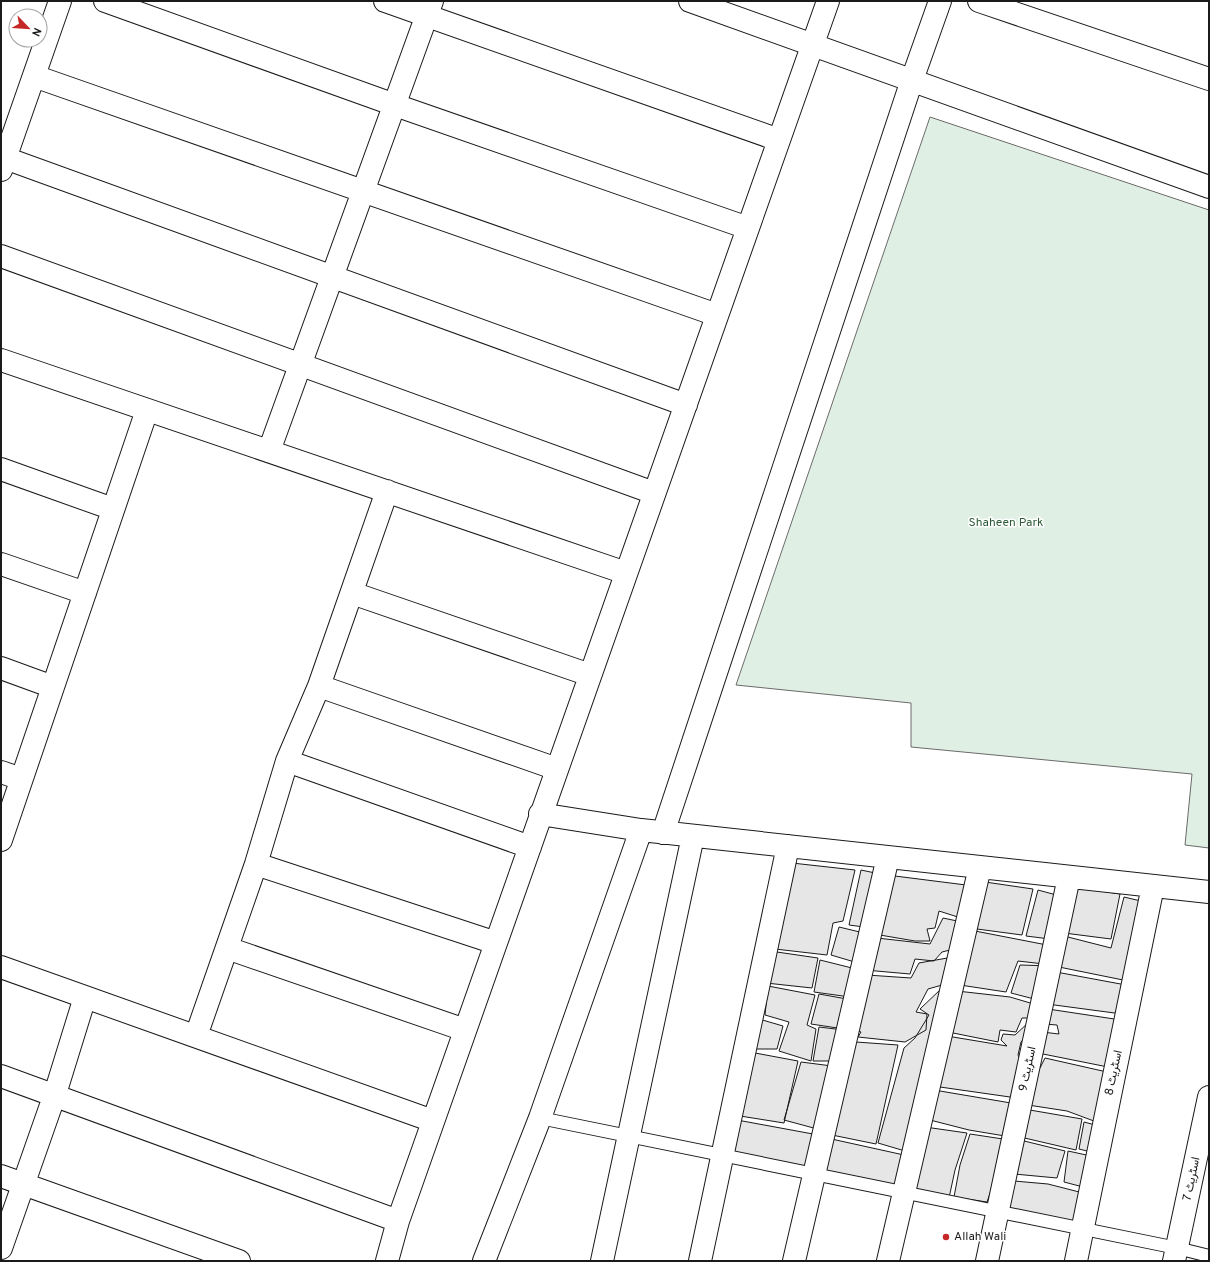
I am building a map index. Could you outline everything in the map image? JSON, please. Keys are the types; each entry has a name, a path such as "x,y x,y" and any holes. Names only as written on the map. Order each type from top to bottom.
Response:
{"street":[{"path":"60,1 3,164 332,276 686,405"},
{"path":"106,1 394,105 748,228"},
{"path":"385,1 430,8 779,140"},
{"path":"690,1 1209,187"},
{"path":"387,1261 398,1221 530,847 540,814 828,1"},
{"path":"663,833 912,80 940,1"},
{"path":"979,1 1209,79"},
{"path":"269,451 299,364 430,8"},
{"path":"34,76 717,315"},
{"path":"1,256 654,493"},
{"path":"1,360 626,573"},
{"path":"1,840 147,410"},
{"path":"1,469 113,509"},
{"path":"196,1036 256,864 287,762 319,686 387,491"},
{"path":"1,564 85,593"},
{"path":"352,593 590,675"},
{"path":"1,668 53,686"},
{"path":"319,686 557,769"},
{"path":"287,762 530,847"},
{"path":"1,772 21,779"},
{"path":"540,814 663,833 1209,892"},
{"path":"484,1261 540,1118 641,830"},
{"path":"602,1261 693,836"},
{"path":"700,1261 788,846"},
{"path":"794,1261 888,857"},
{"path":"256,864 496,943"},
{"path":"888,1261 980,867"},
{"name":"اسٹریٹ 9","path":"987,1261 1069,877"},
{"name":"اسٹریٹ 8","path":"1076,1261 1153,886"},
{"path":"227,948 465,1030"},
{"path":"1,967 433,1121"},
{"path":"1,1248 55,1094 85,997"},
{"path":"1,1076 55,1094 398,1221"},
{"name":"اسٹریٹ 7","path":"1176,1254 1209,1097"},
{"path":"1,1176 240,1261"}],"lane":[{"path":"540,1118 1083,1228 1176,1254 1209,1256"}],"green space":[{"name":"Shaheen Park","path":"930,117 1209,210 1209,848 1185,845 1192,774 911,747 911,703 736,685"}],"building":[{"path":"792,863 855,870 843,921 833,923 827,955 775,949"},
{"path":"861,870 880,874 864,927 849,925"},
{"path":"887,875 966,885 964,919 939,911 935,928 927,929 930,941 915,941 874,934"},
{"path":"985,882 1033,889 1022,935 977,929"},
{"path":"1070,886 1120,894 1111,939 1064,933"},
{"path":"1038,890 1060,896 1058,940 1026,936"},
{"path":"1124,897 1145,902 1128,981 1054,966 1064,936 1111,948"},
{"path":"943,918 962,922 958,948 942,952 934,961 915,959 910,974 865,970 877,938 930,944"},
{"path":"839,927 864,933 858,963 831,955"},
{"path":"975,931 1047,945 1044,964 1018,961 1006,992 960,985"},
{"path":"770,951 818,958 812,988 766,983"},
{"path":"953,957 949,983 928,989 916,1012 927,1014 926,1030 905,1042 858,1037 861,1032 852,1028 867,975 911,978 919,963"},
{"path":"820,960 856,969 850,997 814,992"},
{"path":"1020,965 1054,966 1038,1000 1011,993"},
{"path":"1056,972 1126,985 1122,1014 1047,1004"},
{"path":"768,986 815,995 807,1025 816,1029 811,1061 779,1051 789,1022 765,1015"},
{"path":"941,989 905,1151 878,1143 904,1048 915,1038 929,1015 920,1009"},
{"path":"957,991 1010,997 1037,1005 1036,1018 1022,1018 1016,1032 1000,1030 998,1042 948,1032"},
{"path":"819,994 847,999 844,1029 811,1024"},
{"path":"1048,1009 1121,1020 1108,1067 1038,1053 1042,1032 1059,1034 1057,1025 1044,1024"},
{"path":"759,1019 783,1026 777,1049 755,1049"},
{"path":"1028,1023 1033,1028 1021,1042 1018,1055 1023,1066 1017,1098 933,1086 947,1036 1007,1046 1001,1040 1003,1034 1015,1035"},
{"path":"819,1027 852,1031 845,1061 813,1061"},
{"path":"856,1042 898,1045 876,1144 827,1134"},
{"path":"755,1053 798,1061 784,1123 740,1116"},
{"path":"1045,1058 1107,1072 1102,1124 1067,1111 1028,1105 1034,1068 1040,1068"},
{"path":"801,1062 832,1066 821,1130 784,1120"},
{"path":"934,1090 1011,1103 1005,1136 969,1130 926,1119"},
{"path":"1024,1109 1082,1119 1076,1150 1016,1136"},
{"path":"737,1120 813,1134 805,1168 728,1153"},
{"path":"1084,1122 1099,1126 1095,1153 1079,1149"},
{"path":"925,1127 967,1133 955,1170 949,1198 911,1189"},
{"path":"970,1134 1003,1139 998,1171 987,1202 954,1197 960,1165"},
{"path":"827,1138 904,1155 900,1187 820,1171"},
{"path":"1016,1139 1065,1151 1057,1178 1014,1174"},
{"path":"1068,1151 1091,1156 1087,1188 1064,1182"},
{"path":"1014,1181 1048,1184 1087,1194 1078,1222 1005,1209"}],"place":[{"name":"Allah Wali","path":"946,1237"}]}
